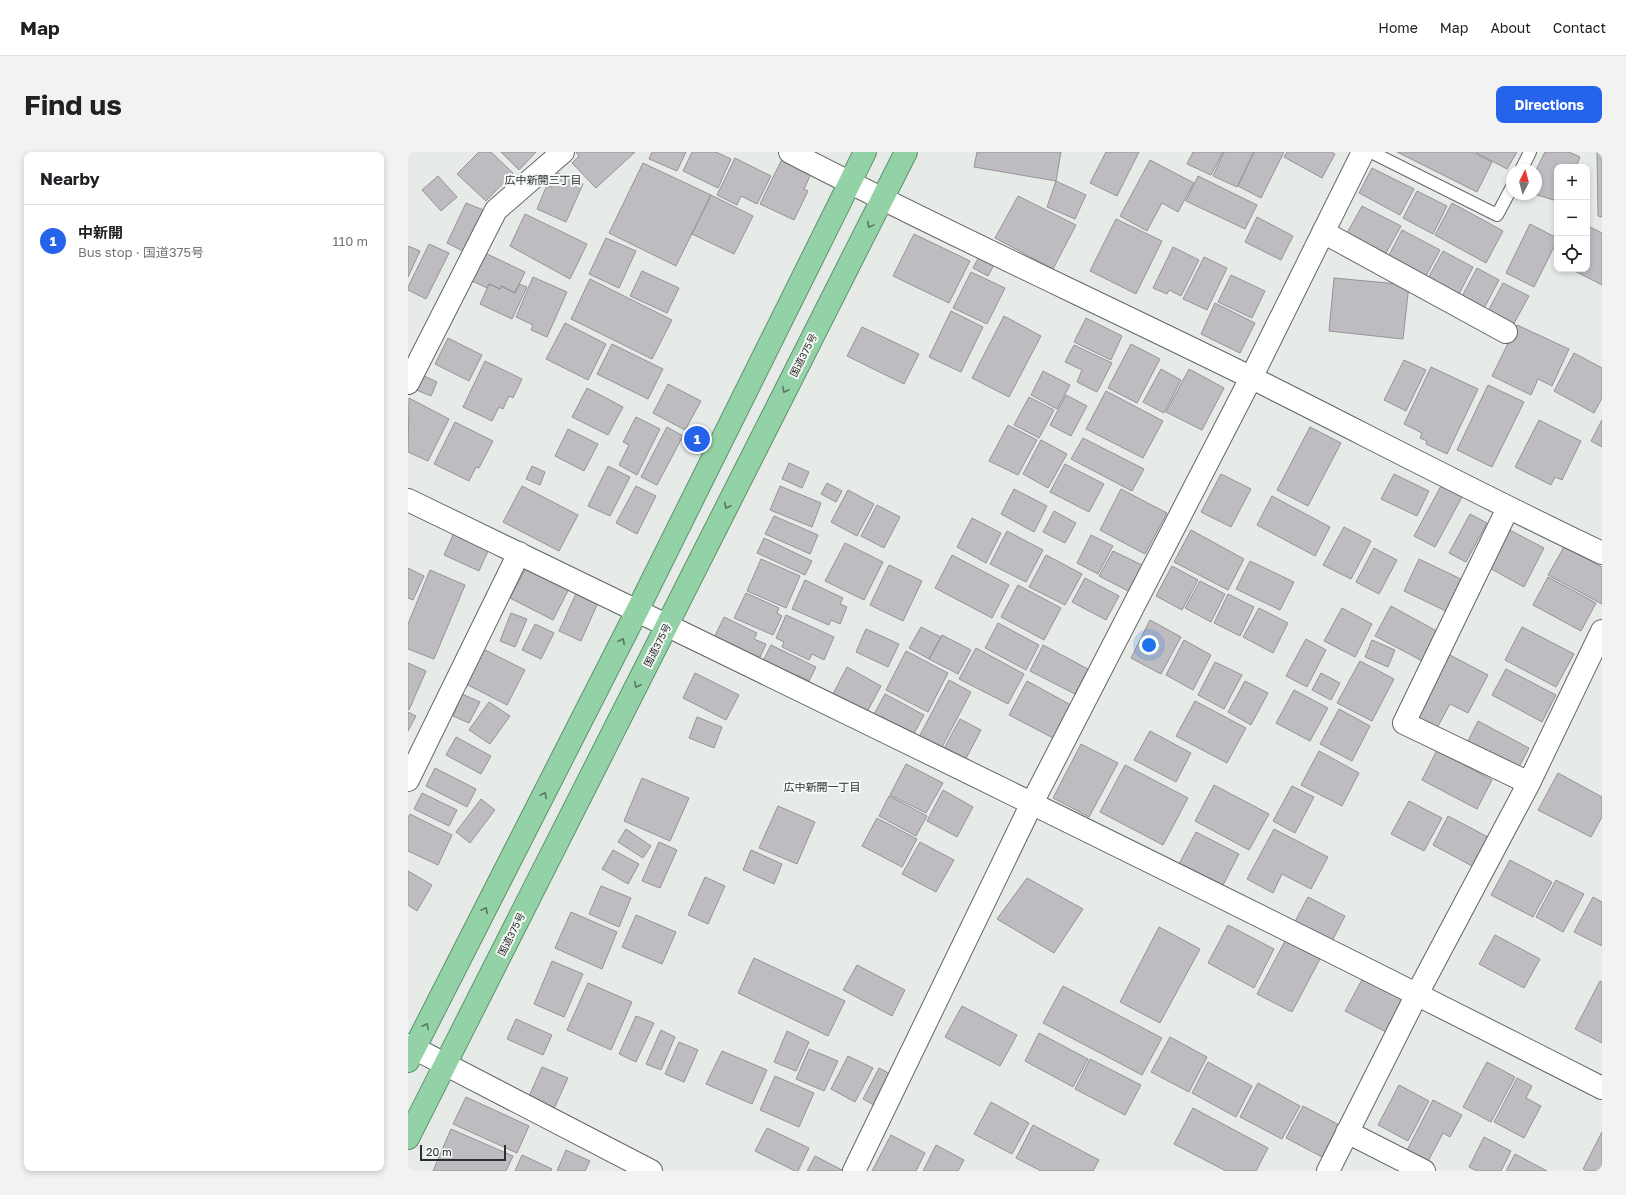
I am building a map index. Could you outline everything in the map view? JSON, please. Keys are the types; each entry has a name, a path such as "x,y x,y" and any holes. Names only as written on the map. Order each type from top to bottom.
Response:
{"highway":[{"path":"410,1052 637,611 848,182 865,152"},
{"name":"国道375号","path":"408,1138 906,152"}],"street":[{"path":"408,383 496,210 563,152"},
{"path":"790,152 883,200 1251,378 1508,508 1602,553"},
{"path":"854,1171 1032,803 1251,378 1364,152"},
{"path":"1323,232 1506,332"},
{"path":"408,500 1032,803 1417,994 1602,1088"},
{"path":"1508,508 1404,723 1529,783"},
{"path":"408,780 519,553"},
{"path":"1328,1171 1417,994 1529,783 1602,631"},
{"path":"410,1052 445,1064 651,1171"},
{"path":"1347,1132 1424,1171"}],"lane":[{"path":"1364,152 1497,216 1506,199"},
{"path":"1524,164 1530,152"}],"building":[{"path":"479,152 491,152 513,173 486,201 457,174"},
{"path":"501,152 536,152 519,170"},
{"path":"576,152 635,152 596,188 572,163 579,156"},
{"path":"652,152 686,152 677,171 649,159"},
{"path":"692,152 716,152 731,159 718,188 683,171"},
{"path":"977,152 1061,152 1056,181 974,167"},
{"path":"1106,152 1139,152 1117,196 1090,183"},
{"path":"1193,152 1223,152 1211,175 1187,164"},
{"path":"1224,152 1254,152 1237,187 1213,176"},
{"path":"1254,152 1284,152 1261,198 1238,186"},
{"path":"1287,152 1332,152 1335,154 1322,178 1284,157"},
{"path":"1397,152 1472,152 1492,162 1477,192"},
{"path":"1475,152 1517,152 1510,164 1506,164 1506,168"},
{"path":"1545,152 1569,152 1580,157 1577,164 1554,164 1554,200 1542,196 1542,164 1539,164"},
{"path":"1597,152 1602,152 1602,217 1598,216"},
{"path":"735,158 771,176 757,204 741,196 737,205 717,195"},
{"path":"782,159 811,174 804,189 808,191 794,220 760,204"},
{"path":"1150,160 1194,183 1178,212 1162,203 1147,231 1120,216"},
{"path":"643,163 711,195 676,266 609,233"},
{"path":"1372,168 1414,189 1400,215 1359,193"},
{"path":"558,173 583,184 566,222 537,209 547,185 552,187"},
{"path":"438,176 457,197 441,211 422,190"},
{"path":"1198,176 1257,205 1245,229 1186,201"},
{"path":"1056,181 1086,195 1075,219 1047,207"},
{"path":"1417,191 1447,206 1433,234 1403,218"},
{"path":"711,195 753,216 734,254 692,234"},
{"path":"1018,196 1076,225 1053,269 995,238"},
{"path":"466,203 486,211 467,253 447,243"},
{"path":"1452,203 1503,231 1486,263 1435,235"},
{"path":"1362,206 1401,226 1386,253 1347,233"},
{"path":"525,214 587,244 570,279 510,246"},
{"path":"1257,217 1293,236 1281,260 1245,242"},
{"path":"1116,219 1162,241 1136,294 1090,271"},
{"path":"1530,224 1554,236 1554,247 1534,287 1506,273"},
{"path":"1590,227 1602,233 1602,285 1577,272 1590,272"},
{"path":"1402,230 1440,250 1426,276 1388,257"},
{"path":"914,234 970,261 949,303 893,276"},
{"path":"606,238 636,251 619,288 589,274"},
{"path":"429,244 449,253 426,299 408,290 408,287"},
{"path":"408,246 420,251 408,277"},
{"path":"1173,247 1199,260 1181,296 1169,290 1167,294 1153,288"},
{"path":"1443,251 1473,267 1458,296 1427,280"},
{"path":"483,252 525,272 515,293 501,286 500,289 489,284 487,288 470,280"},
{"path":"981,253 996,261 988,276 973,268"},
{"path":"1204,257 1227,268 1207,310 1183,299"},
{"path":"1477,268 1499,280 1482,312 1460,300"},
{"path":"642,271 679,288 667,313 630,296"},
{"path":"971,272 1005,288 987,324 953,308"},
{"path":"1231,275 1265,291 1252,318 1218,302"},
{"path":"533,277 567,292 547,337 531,330 533,325 516,317"},
{"path":"1334,278 1409,285 1403,339 1329,331"},
{"path":"590,279 672,320 652,359 571,319"},
{"path":"1503,283 1529,296 1512,327 1487,313"},
{"path":"489,284 500,289 501,286 515,293 519,284 527,287 512,319 480,304"},
{"path":"1215,303 1255,323 1240,353 1201,334"},
{"path":"951,311 983,327 961,372 929,357"},
{"path":"1004,316 1041,336 1009,397 972,378"},
{"path":"1086,318 1122,336 1111,360 1074,342"},
{"path":"565,323 606,344 588,380 546,359"},
{"path":"1517,325 1569,349 1552,386 1538,379 1531,395 1492,376"},
{"path":"862,327 919,354 904,384 847,356"},
{"path":"448,338 482,355 469,381 435,364"},
{"path":"612,344 663,369 648,399 597,374"},
{"path":"1131,344 1160,359 1137,403 1108,388"},
{"path":"1074,345 1112,363 1097,392 1077,382 1082,370 1065,362"},
{"path":"1574,353 1602,368 1602,398 1594,413 1554,391"},
{"path":"1404,360 1426,370 1406,411 1384,400"},
{"path":"485,361 522,379 513,398 509,396 503,409 499,407 492,421 463,407"},
{"path":"1431,367 1478,389 1447,454 1426,444 1427,441 1420,438 1422,433 1404,424"},
{"path":"1161,369 1181,380 1164,413 1143,402"},
{"path":"1189,369 1224,388 1202,430 1166,412"},
{"path":"1043,371 1070,385 1057,409 1031,395"},
{"path":"420,374 437,382 431,396 414,389"},
{"path":"668,384 701,401 685,430 653,413"},
{"path":"1488,385 1524,402 1492,467 1457,450"},
{"path":"587,388 623,407 608,435 572,417"},
{"path":"1106,391 1163,421 1143,458 1086,429"},
{"path":"1066,395 1087,406 1071,436 1050,425"},
{"path":"1029,397 1054,410 1039,438 1014,425"},
{"path":"409,398 449,419 428,461 408,452"},
{"path":"636,417 660,429 637,475 619,465 629,445 623,442"},
{"path":"1539,420 1581,441 1562,480 1555,477 1551,485 1515,467"},
{"path":"1602,420 1602,447 1591,441"},
{"path":"455,422 493,441 479,468 476,467 469,481 434,464"},
{"path":"1008,425 1037,440 1018,475 989,461"},
{"path":"667,427 683,436 657,485 641,477"},
{"path":"1310,427 1341,443 1308,506 1277,490"},
{"path":"568,429 598,444 584,471 555,456"},
{"path":"1083,438 1144,469 1132,491 1071,459"},
{"path":"1041,440 1067,454 1048,488 1023,474"},
{"path":"789,463 809,472 802,488 782,479"},
{"path":"1065,464 1104,484 1089,512 1050,492"},
{"path":"532,466 545,472 540,485 526,479"},
{"path":"608,466 630,477 610,516 588,506"},
{"path":"1221,474 1251,489 1231,527 1201,512"},
{"path":"1394,474 1429,491 1417,516 1381,499"},
{"path":"827,483 842,491 836,502 821,494"},
{"path":"522,486 578,515 559,551 503,522"},
{"path":"636,486 656,496 637,534 616,523"},
{"path":"780,486 821,503 812,527 770,510"},
{"path":"1441,486 1462,497 1435,547 1414,536"},
{"path":"1014,489 1047,506 1034,532 1001,514"},
{"path":"1121,489 1167,513 1145,554 1100,530"},
{"path":"848,490 874,504 857,536 831,522"},
{"path":"1272,496 1330,527 1315,556 1257,525"},
{"path":"877,505 900,517 884,548 861,536"},
{"path":"1054,511 1076,523 1065,543 1043,532"},
{"path":"1470,514 1487,523 1466,562 1449,553"},
{"path":"774,516 818,535 810,554 765,534"},
{"path":"972,518 1001,533 986,563 957,547"},
{"path":"1344,527 1371,541 1351,579 1323,565"},
{"path":"1506,528 1544,548 1524,587 1486,566"},
{"path":"1191,530 1244,559 1228,590 1174,562"},
{"path":"1007,531 1043,550 1026,582 990,564"},
{"path":"454,533 489,549 479,571 444,555"},
{"path":"1091,535 1113,546 1098,574 1077,563"},
{"path":"764,538 812,561 805,575 757,553"},
{"path":"845,543 883,562 864,600 825,581"},
{"path":"1564,547 1602,567 1602,604 1548,575"},
{"path":"1374,548 1397,560 1379,594 1356,582"},
{"path":"1113,551 1146,567 1132,593 1099,576"},
{"path":"952,555 1009,585 992,618 935,588"},
{"path":"1046,555 1082,574 1065,605 1029,587"},
{"path":"761,559 800,576 786,608 747,591"},
{"path":"1419,559 1465,581 1450,613 1404,591"},
{"path":"1250,561 1294,582 1280,610 1236,589"},
{"path":"528,564 571,585 553,620 510,598"},
{"path":"889,565 922,581 903,621 870,605"},
{"path":"1172,566 1198,580 1182,610 1156,596"},
{"path":"408,568 424,576 413,600 408,598"},
{"path":"430,570 465,585 434,659 408,649 408,624"},
{"path":"1548,577 1596,603 1581,631 1533,605"},
{"path":"1085,578 1119,596 1106,620 1072,602"},
{"path":"805,580 843,598 840,604 847,607 840,624 831,620 829,625 792,609"},
{"path":"1200,581 1225,594 1211,622 1185,608"},
{"path":"1018,585 1061,608 1044,640 1001,617"},
{"path":"579,587 601,596 581,641 559,631"},
{"path":"746,593 779,608 777,613 782,616 773,635 734,618"},
{"path":"1228,594 1254,607 1240,636 1214,623"},
{"path":"1391,606 1444,635 1428,664 1375,636"},
{"path":"1259,608 1288,623 1273,653 1243,637"},
{"path":"1342,608 1372,624 1355,657 1324,641"},
{"path":"511,613 527,619 515,647 500,641"},
{"path":"786,615 834,637 824,660 812,654 809,660 782,647 784,642 776,638"},
{"path":"724,617 757,633 754,639 766,644 757,664 712,642"},
{"path":"1150,620 1181,637 1161,674 1131,658"},
{"path":"998,623 1039,645 1026,670 985,648"},
{"path":"535,624 554,633 541,659 522,650"},
{"path":"921,627 941,637 929,659 909,648"},
{"path":"1522,627 1574,654 1556,687 1505,660"},
{"path":"866,629 899,644 888,667 856,652"},
{"path":"942,635 971,650 958,674 929,659"},
{"path":"1306,639 1326,650 1307,687 1286,676"},
{"path":"1184,640 1211,655 1193,690 1166,675"},
{"path":"1372,640 1395,650 1388,667 1365,657"},
{"path":"771,645 816,667 809,681 797,675 794,682 761,665"},
{"path":"1043,645 1088,669 1075,694 1030,671"},
{"path":"481,648 525,670 507,705 464,683"},
{"path":"976,648 1024,674 1008,704 959,679"},
{"path":"906,651 948,673 928,712 886,690"},
{"path":"1448,654 1488,675 1468,713 1450,704 1436,730 1414,719"},
{"path":"1360,661 1394,679 1372,721 1337,703"},
{"path":"1215,662 1242,675 1224,709 1198,695"},
{"path":"408,663 426,671 409,710 408,709"},
{"path":"847,667 881,686 867,712 833,694"},
{"path":"1506,669 1556,695 1542,722 1492,695"},
{"path":"695,673 739,695 726,720 683,698"},
{"path":"1321,673 1340,683 1331,700 1312,690"},
{"path":"949,680 971,692 941,749 919,737"},
{"path":"1027,681 1071,705 1053,738 1009,715"},
{"path":"1245,681 1268,693 1251,725 1228,712"},
{"path":"1294,690 1328,708 1310,741 1276,723"},
{"path":"462,694 480,702 469,723 453,716"},
{"path":"885,694 924,715 911,739 872,718"},
{"path":"1195,701 1246,728 1227,763 1176,736"},
{"path":"489,702 510,716 490,744 469,730"},
{"path":"1339,709 1370,726 1352,761 1320,744"},
{"path":"408,712 416,716 408,731"},
{"path":"697,717 722,727 714,748 689,738"},
{"path":"960,719 981,730 962,766 941,754"},
{"path":"1478,721 1529,748 1519,767 1468,741"},
{"path":"1150,731 1191,753 1176,782 1134,760"},
{"path":"456,737 491,756 481,774 446,755"},
{"path":"1081,744 1118,763 1089,817 1053,798"},
{"path":"1437,750 1492,780 1477,809 1422,780"},
{"path":"1319,751 1359,773 1342,806 1301,785"},
{"path":"906,764 943,783 926,813 890,795"},
{"path":"1125,765 1188,798 1163,845 1100,812"},
{"path":"435,768 476,789 467,807 426,786"},
{"path":"1558,773 1602,797 1602,817 1591,837 1538,810"},
{"path":"642,778 689,798 670,841 624,821"},
{"path":"1214,785 1269,814 1249,850 1195,821"},
{"path":"1292,786 1314,797 1295,833 1273,821"},
{"path":"943,790 973,807 957,837 927,821"},
{"path":"422,793 457,810 449,826 414,809"},
{"path":"889,796 927,816 916,836 879,816"},
{"path":"481,799 495,810 470,843 456,832"},
{"path":"1409,801 1442,818 1424,851 1391,834"},
{"path":"778,806 815,822 797,864 759,848"},
{"path":"410,814 452,835 438,865 408,851 408,818"},
{"path":"1448,816 1488,837 1472,866 1433,845"},
{"path":"877,818 917,839 902,867 862,846"},
{"path":"626,829 651,846 643,858 618,842"},
{"path":"1274,829 1328,857 1311,889 1282,874 1273,893 1247,879"},
{"path":"1196,832 1239,854 1221,889 1178,866"},
{"path":"659,842 677,850 660,888 642,881"},
{"path":"920,842 954,860 936,892 902,874"},
{"path":"613,850 639,864 628,884 602,869"},
{"path":"751,850 782,864 774,884 743,870"},
{"path":"1510,860 1552,882 1533,917 1491,895"},
{"path":"408,871 432,885 417,911 408,905"},
{"path":"705,877 725,886 708,924 688,915"},
{"path":"1027,878 1083,909 1054,953 997,919"},
{"path":"1556,880 1584,894 1563,932 1536,917"},
{"path":"601,886 631,898 619,927 589,914"},
{"path":"1308,897 1345,916 1329,947 1292,927"},
{"path":"1593,897 1602,902 1602,946 1574,932"},
{"path":"571,912 617,932 602,969 555,948"},
{"path":"636,915 676,932 662,964 622,947"},
{"path":"1228,925 1274,949 1254,988 1208,963"},
{"path":"1159,927 1200,949 1160,1023 1120,1002"},
{"path":"1495,935 1540,959 1524,988 1479,964"},
{"path":"1285,941 1320,959 1292,1012 1257,994"},
{"path":"754,958 845,1001 828,1036 738,993"},
{"path":"552,961 583,974 564,1017 534,1004"},
{"path":"857,965 905,990 892,1016 843,990"},
{"path":"1364,976 1411,1001 1392,1035 1345,1011"},
{"path":"1600,981 1602,982 1602,1043 1575,1029"},
{"path":"588,983 632,1002 611,1050 567,1030"},
{"path":"1063,986 1162,1038 1142,1075 1043,1023"},
{"path":"962,1006 1017,1035 1000,1066 945,1037"},
{"path":"636,1016 654,1023 636,1062 619,1054"},
{"path":"516,1019 552,1035 543,1055 507,1039"},
{"path":"661,1030 675,1037 661,1070 646,1064"},
{"path":"787,1031 809,1042 796,1071 774,1062"},
{"path":"1039,1033 1088,1059 1073,1087 1025,1061"},
{"path":"1170,1037 1207,1057 1189,1092 1151,1072"},
{"path":"679,1042 698,1050 684,1082 665,1074"},
{"path":"809,1049 838,1061 824,1091 796,1079"},
{"path":"722,1051 767,1070 752,1104 706,1084"},
{"path":"848,1056 873,1068 855,1102 831,1089"},
{"path":"1090,1059 1141,1085 1125,1115 1075,1089"},
{"path":"1208,1062 1252,1086 1236,1117 1192,1093"},
{"path":"1487,1062 1515,1077 1491,1122 1463,1107"},
{"path":"542,1067 568,1078 552,1113 527,1101"},
{"path":"879,1068 898,1078 881,1109 863,1099"},
{"path":"775,1076 814,1093 799,1127 760,1110"},
{"path":"1517,1078 1532,1086 1526,1098 1541,1106 1524,1138 1494,1122"},
{"path":"1258,1083 1300,1106 1282,1139 1240,1117"},
{"path":"1399,1085 1429,1101 1408,1141 1378,1125"},
{"path":"466,1097 529,1126 517,1153 453,1124"},
{"path":"1433,1100 1462,1115 1450,1137 1443,1133 1427,1163 1406,1152"},
{"path":"991,1102 1029,1123 1012,1154 974,1134"},
{"path":"1303,1106 1345,1128 1328,1160 1286,1138"},
{"path":"1193,1108 1268,1148 1256,1171 1226,1171 1174,1144"},
{"path":"1033,1125 1099,1160 1093,1171 1041,1171 1016,1158"},
{"path":"767,1128 809,1148 798,1171 795,1171 755,1151"},
{"path":"451,1129 513,1156 506,1171 433,1171"},
{"path":"1602,1132 1602,1171 1587,1171 1583,1169"},
{"path":"891,1135 925,1153 916,1171 872,1171"},
{"path":"1484,1137 1511,1151 1501,1171 1477,1171 1469,1167"},
{"path":"936,1145 964,1160 958,1171 923,1171"},
{"path":"566,1150 590,1161 585,1171 557,1171"},
{"path":"1515,1154 1547,1171 1506,1171"},
{"path":"522,1155 552,1169 551,1171 515,1171"},
{"path":"815,1156 844,1171 807,1171"}],"place":[{"name":"中新開","path":"697,439"}],"district":[{"name":"広中新開三丁目","path":"543,179"},
{"name":"広中新開一丁目","path":"822,786"}]}
